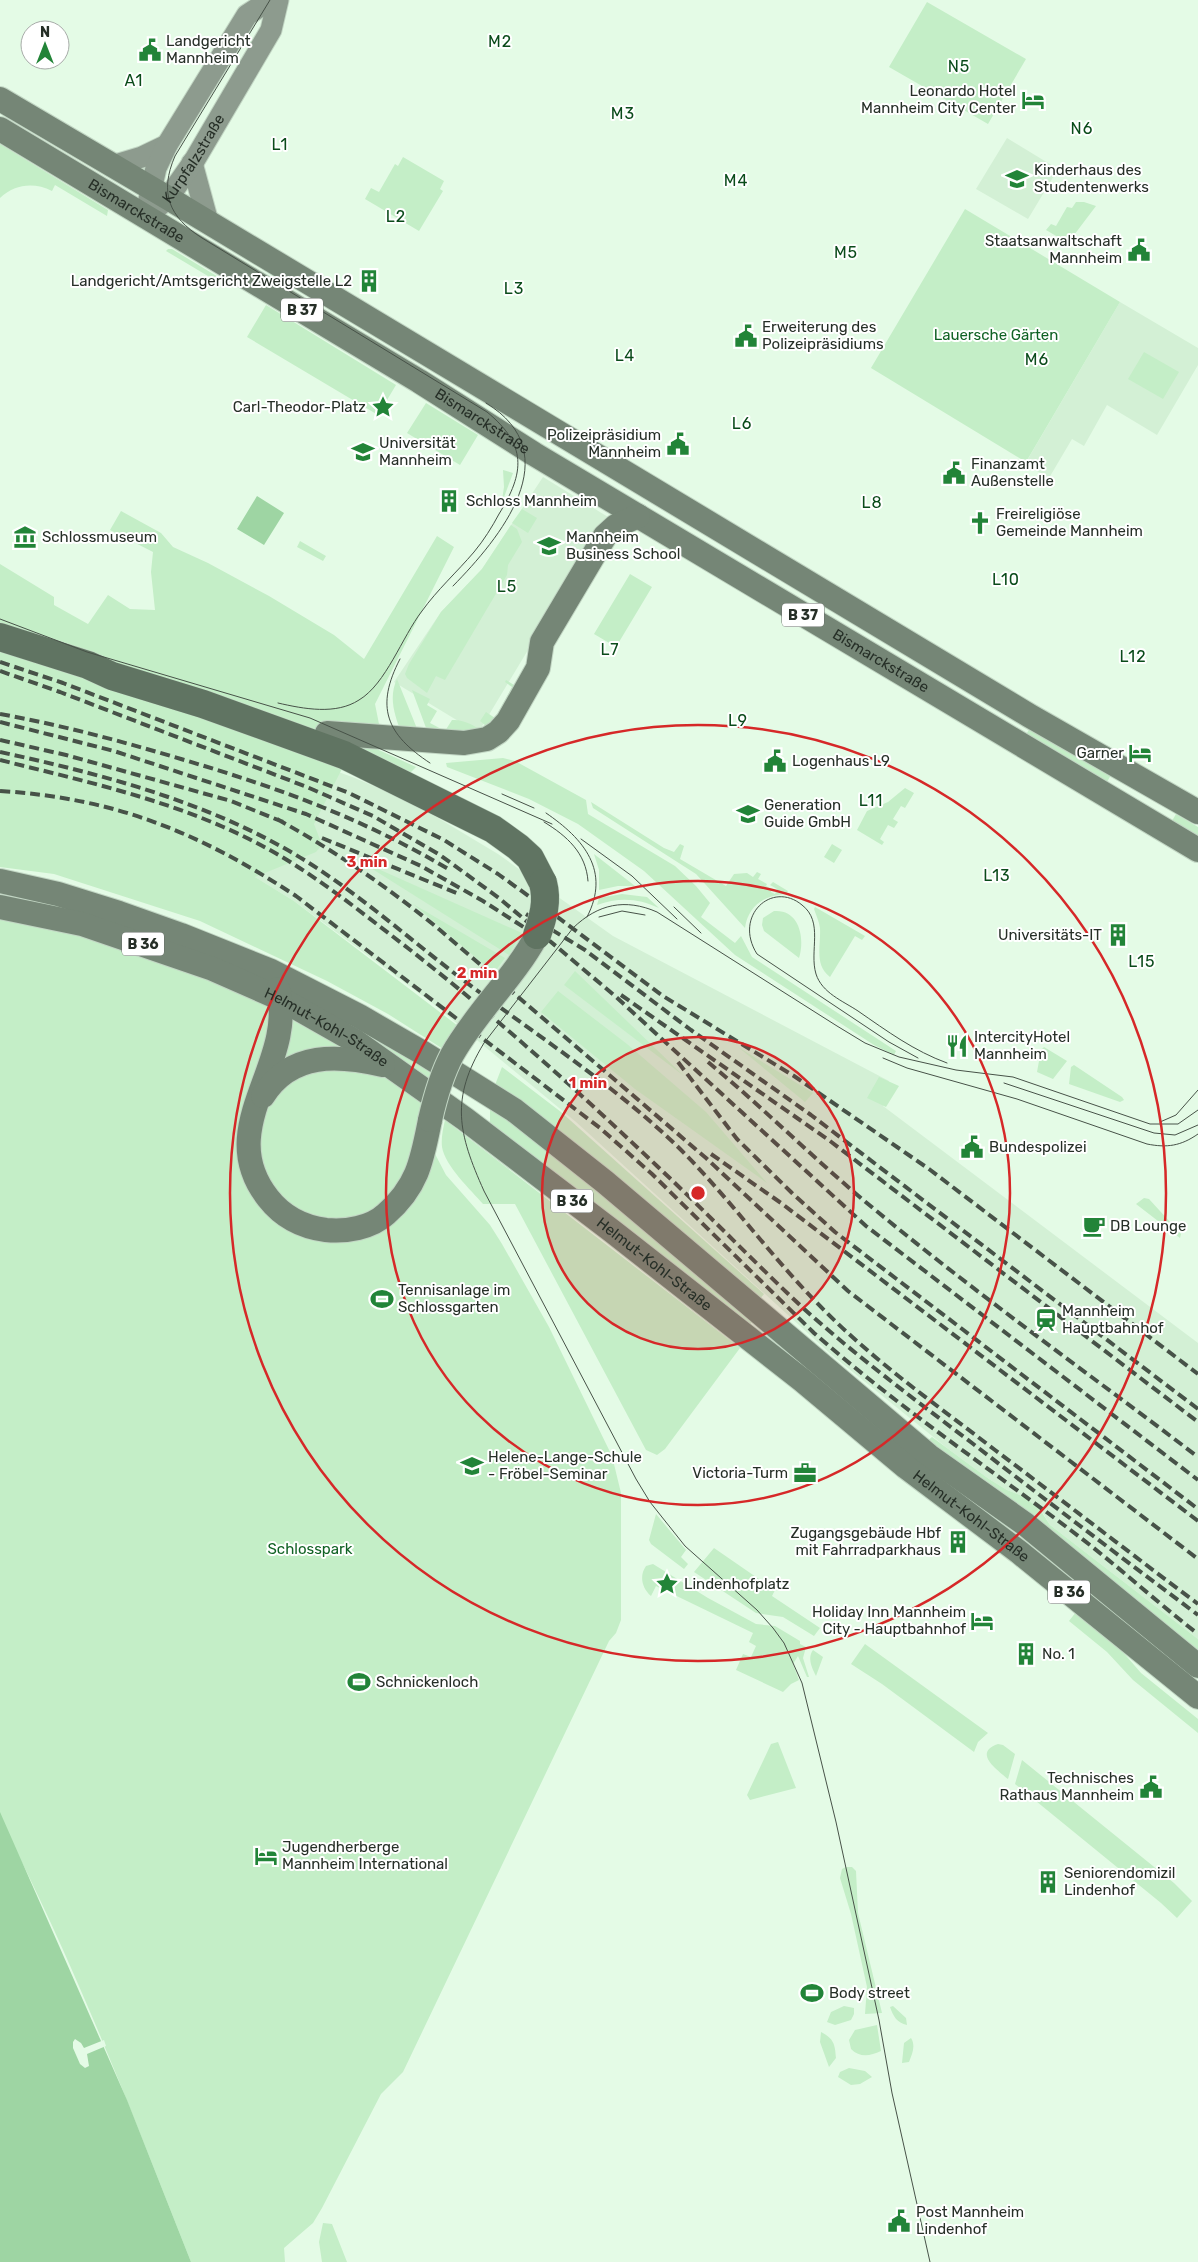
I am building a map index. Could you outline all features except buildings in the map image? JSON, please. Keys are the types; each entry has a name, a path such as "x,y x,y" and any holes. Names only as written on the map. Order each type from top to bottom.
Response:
{"highway":[{"path":"0,637 88,665 112,676 203,704 322,746 404,784 493,829 530,858 542,883 545,896 544,911 537,935"},
{"path":"88,665 114,668 327,733"}],"main road":[{"name":"Bismarckstraße","path":"0,99 1030,716 1198,812"},
{"name":"Bismarckstraße","path":"0,129 419,381 509,439 1198,850"},
{"path":"509,439 533,436 565,437"},
{"path":"327,733 464,743 479,742 494,735 508,721 531,682 538,668 542,642 605,536 616,526 638,516"},
{"path":"0,869 58,894"},
{"name":"Helmut-Kohl-Straße","path":"0,881 58,894 182,934 271,971 375,1025 514,1110 560,1145 930,1456 1033,1529 1198,1666"},
{"name":"Helmut-Kohl-Straße","path":"0,907 54,917 113,934 213,969 281,999 355,1041 465,1119 612,1231 913,1472 1019,1552 1198,1697"},
{"path":"271,971 277,982 281,999 282,1021 277,1045 249,1128 248,1152 251,1168 259,1186 284,1215 307,1226 334,1231 348,1230 372,1223 384,1216 405,1196 416,1176 439,1083 454,1052 537,935"},
{"path":"256,1108 266,1092 281,1076 291,1069 313,1060 342,1058 392,1067"}],"street":[{"name":"Kurpfalzstraße","path":"160,194 156,168 167,145 247,16 270,0"},
{"name":"Kurpfalzstraße","path":"146,217 160,194 192,163 271,30 278,0"},
{"path":"112,166 142,157 167,145"},
{"path":"192,163 208,222"}],"shaded area":[{"name":"Kinderhaus des Studentenwerks","path":"1007,138 1058,169 1028,219 976,189"},
{"path":"1120,302 1198,348 1198,365 1157,435 1107,405 1084,446 1072,439 1049,478 1025,464"},
{"name":"L5","path":"543,477 608,517 478,733 394,682 441,612 482,569"},
{"path":"257,496 284,513 264,545 237,529"},
{"path":"286,753 355,778 392,794 438,818 498,854 613,936 889,1081 883,1106 1198,1343 1198,1639 1050,1525 1043,1513 1020,1495 1007,1490 989,1479 947,1448 833,1356 576,1122 431,1002 294,901 235,865"},
{"path":"0,1812 127,2100 191,2262 0,2262"}],"green space":[{"path":"927,2 1026,59 988,124 889,67"},
{"path":"0,144 108,210 107,216 55,185 52,191 38,186 18,187 0,198"},
{"path":"403,157 444,181 440,189 443,191 419,231 365,199 371,188 379,192 395,164 398,166"},
{"path":"1076,202 1084,202 1096,206 1068,243 1046,230 1051,224 1056,226 1067,207 1072,208"},
{"name":"Lauersche Gärten","path":"965,209 1120,302 1026,462 871,368"},
{"path":"172,249 220,278 218,282 166,251"},
{"path":"266,305 396,385 378,415 247,337"},
{"path":"1144,352 1179,372 1163,399 1128,379"},
{"path":"426,403 478,435 460,465 407,433"},
{"path":"503,470 513,473 502,500 504,487"},
{"path":"522,509 537,518 528,533 512,523"},
{"path":"121,511 161,533 173,547 208,563 269,596 334,635 364,659 437,536 454,547 375,704 381,734 357,740 416,767 404,779 350,753 314,824 322,845 316,852 255,877 294,901 458,1026 443,1049 388,1014 327,981 200,921 54,874 0,867 0,564 54,597 54,605 88,624 108,595 130,609 155,610 151,572 153,552 110,530"},
{"path":"511,525 517,529 522,542 508,565 507,575 445,680 436,676 427,693 407,678 405,674 409,664 441,612 482,569"},
{"path":"300,541 326,556 323,561 297,547"},
{"path":"630,574 652,587 616,647 594,634"},
{"path":"397,679 420,736 402,735 395,714 393,700 394,686"},
{"path":"506,680 522,690 492,731 480,721 486,712 495,718 512,687 505,682"},
{"path":"412,690 430,699 427,705 437,711 430,723 445,731 452,720 461,721 485,733 429,736"},
{"path":"1032,725 1112,773 1107,782 1025,736"},
{"path":"503,758 515,761 586,800 588,814 675,866 696,886 710,903 701,917 735,943 741,936 752,957 896,1051 894,1055 874,1045 735,955 644,871 578,824 529,799 447,767 446,763"},
{"path":"905,788 914,793 905,808 901,806 893,819 898,822 894,828 888,825 880,839 884,842 882,845 857,830 867,811 888,802"},
{"path":"591,802 664,848 674,852 680,844 684,846 680,859 726,886 734,874 747,873 753,877 757,872 761,874 758,879 772,889 771,892 775,894 777,889 770,885 773,882 788,891 786,894 764,899 758,903 753,908 745,928 696,874 593,808"},
{"path":"1176,814 1198,827 1198,836 1172,821"},
{"path":"832,844 842,850 834,863 824,857"},
{"path":"594,854 635,886 618,886 599,890 599,870"},
{"path":"358,860 522,933 509,955"},
{"path":"622,894 647,897 659,908 644,902 628,900 605,902 597,905 599,898"},
{"path":"413,904 505,958 494,973"},
{"path":"815,907 865,936 862,940 855,936 830,977 825,972 820,961 820,928"},
{"path":"774,911 790,915 795,920 801,934 799,958 764,931 762,925 763,918"},
{"name":"Schlosspark","path":"0,917 98,939 158,958 270,1005 247,1185 350,1240 434,1152 446,1175 490,1225 549,1327 612,1456 621,1493 621,1620 616,1633 609,1641 403,2072 381,2094 313,2223 284,2248 285,2262 191,2262 77,1982 53,1927 0,1819"},
{"path":"575,971 684,1076 564,985"},
{"path":"290,990 433,1066 428,1080"},
{"path":"558,991 627,1044 706,1112 767,1183 635,1089 541,1012"},
{"path":"290,1019 341,1047 279,1065"},
{"path":"738,1047 813,1093 805,1102"},
{"path":"1044,1047 1067,1061 1053,1079 1037,1072 1041,1050"},
{"path":"1074,1065 1124,1100 1120,1102 1069,1084 1071,1067"},
{"path":"322,1066 382,1076 409,1088 426,1100 413,1155 405,1175 397,1188 372,1209 354,1216 336,1219 319,1218 303,1212 288,1203 276,1191 266,1175 258,1155 262,1118 267,1107 285,1085 300,1075"},
{"path":"502,1067 561,1112 764,1294 759,1300 495,1085"},
{"path":"879,1077 899,1086 886,1107 867,1098"},
{"path":"490,1106 559,1157 755,1319 747,1328 490,1129"},
{"path":"445,1120 740,1348 665,1449 657,1455 646,1450 515,1204 483,1204 448,1162 442,1147"},
{"path":"1144,1198 1149,1199 1181,1234 1180,1238 1136,1204"},
{"path":"932,1437 989,1479 1007,1490 1020,1495 1039,1508 1050,1525 1198,1639 1198,1653 926,1442"},
{"path":"656,1514 686,1550 681,1557 688,1564 684,1569 651,1544 649,1540"},
{"path":"714,1548 775,1590 772,1596 820,1628 814,1636 783,1617 756,1613 694,1572"},
{"path":"653,1564 708,1598 756,1624 775,1626 800,1641 800,1644 806,1647 803,1658 809,1677 807,1677 798,1656 793,1664 799,1680 791,1684 783,1692 736,1670 743,1654 751,1657 756,1646 749,1642 753,1633 656,1586 651,1596 642,1582 642,1578 646,1566"},
{"path":"1076,1612 1122,1651 1141,1673 1198,1719 1198,1733 1133,1680 1107,1652 1069,1621"},
{"path":"865,1644 988,1733 978,1742 974,1752 882,1684 851,1664"},
{"path":"813,1650 823,1657 816,1676 810,1660"},
{"path":"778,1742 796,1788 750,1800 747,1795 771,1744"},
{"path":"998,1744 1003,1745 1015,1754 1008,1779 989,1762 987,1757 987,1752"},
{"path":"1022,1760 1174,1883 1192,1901 1177,1918 1015,1784"},
{"path":"852,1867 856,1871 858,1913 882,2013 865,2014 867,1987 851,1914 840,1878 842,1869"},
{"path":"844,2006 854,2008 851,2020 835,2025 827,2022 831,2012"},
{"path":"893,2006 906,2018 907,2025 896,2019 890,2007"},
{"path":"877,2025 881,2051 865,2055 854,2052 851,2049 849,2040 855,2030"},
{"path":"821,2032 829,2037 835,2049 836,2058 829,2067 820,2042"},
{"path":"911,2038 913,2047 909,2062 902,2063 904,2043"},
{"path":"849,2068 865,2071 872,2077 860,2084 851,2085 838,2077 840,2072"},
{"path":"323,2223 332,2224 347,2262 322,2262 319,2242"}],"pier":[{"path":"75,2039 84,2048 104,2040 106,2046 87,2054 89,2066 85,2068 80,2064 73,2048"}],"tram line":[{"path":"270,0 175,156 168,181 170,203 175,213 182,222 202,238 487,412 509,436 518,460 514,485 488,533 474,552 422,611 386,672 369,693 350,705 340,708 309,709 278,703"},
{"path":"453,586 490,544 506,520 519,496 525,471 523,446 511,424 486,403"},
{"path":"0,619 87,652 310,718 552,824"},
{"path":"400,659 392,676 388,691 387,705 389,718 403,741 430,763"},
{"path":"502,794 534,808"},
{"path":"546,813 572,834 590,858 595,871 596,885 594,900 587,917"},
{"path":"544,822 568,839 574,846 584,862 588,881"},
{"path":"581,839 632,876 677,919"},
{"path":"918,1058 889,1042 757,954 751,940 750,927 753,915 759,906 768,899 779,897 790,898 802,905 809,912 812,920 815,937 814,965 816,974 823,986 834,996 901,1040 923,1053 947,1063"},
{"path":"930,2262 892,2093 879,2020 836,1822 802,1683 784,1643 773,1628 757,1610 685,1546 650,1502 636,1479 484,1191 468,1151 461,1116 462,1099 473,1063 484,1043 573,928 592,913 602,909 612,906 634,905 657,912 865,1043 899,1057 956,1070 1013,1077 1150,1124 1178,1124 1198,1110"},
{"path":"674,907 701,933"},
{"path":"599,917 622,911 645,915"},
{"path":"883,1058 907,1068 1017,1099 1147,1144 1174,1145 1198,1134"},
{"path":"1004,1083 1154,1133 1175,1135 1198,1125"},
{"path":"1160,1122 1176,1115 1198,1090"}],"railway":[{"path":"0,662 63,683 349,793 444,840 498,874 663,996 794,1076 929,1169 1198,1374"},
{"path":"0,671 60,692 307,787 373,816 440,855 499,898 615,996 866,1226 1198,1480"},
{"path":"0,714 46,723 113,740 252,781 352,820 417,851 450,870"},
{"path":"0,722 114,751 306,814 421,866 483,901 525,928"},
{"path":"0,740 66,755 231,801 283,822"},
{"path":"0,752 120,782 198,808 273,842 331,878 375,910 460,978 582,1067 654,1125 696,1166 807,1293 867,1350 930,1401 1198,1604"},
{"path":"0,760 127,793 189,813 271,850 332,890 441,975 536,1055 657,1166 802,1307 843,1343 907,1394 1198,1615"},
{"path":"0,791 82,801 156,822 226,854 296,896 600,1128 652,1174 814,1333 879,1387 1081,1538 1198,1634"},
{"path":"277,819 341,857 421,914 706,1158 848,1291 1198,1559"},
{"path":"322,838 459,894"},
{"path":"526,914 585,950 691,1030 811,1115 1198,1409"},
{"path":"621,995 830,1141 1198,1422"},
{"path":"678,1062 737,1139 835,1232 1198,1509"},
{"path":"708,1062 857,1195 918,1245 1198,1457"},
{"path":"711,1154 781,1203 1198,1521"}],"place":[{"name":"Landgericht Mannheim","path":"150,50"},
{"name":"Leonardo Hotel Mannheim City Center","path":"1033,100"},
{"name":"Kinderhaus des Studentenwerks","path":"1017,179"},
{"name":"Staatsanwaltschaft Mannheim","path":"1139,250"},
{"name":"Landgericht/Amtsgericht Zweigstelle L2","path":"369,281"},
{"name":"Erweiterung des Polizeipräsidiums","path":"746,336"},
{"name":"Carl-Theodor-Platz","path":"383,407"},
{"name":"Polizeipräsidium Mannheim","path":"678,444"},
{"name":"Universität Mannheim","path":"363,452"},
{"name":"Finanzamt Außenstelle","path":"954,473"},
{"name":"Schloss Mannheim","path":"449,501"},
{"name":"Freireligiöse Gemeinde Mannheim","path":"980,523"},
{"name":"Schlossmuseum","path":"25,537"},
{"name":"Mannheim Business School","path":"549,546"},
{"name":"Garner","path":"1140,753"},
{"name":"Logenhaus L9","path":"775,761"},
{"name":"Generation Guide GmbH","path":"748,814"},
{"name":"Universitäts-IT","path":"1118,935"},
{"name":"IntercityHotel Mannheim","path":"957,1046"},
{"name":"Bundespolizei","path":"972,1147"},
{"name":"DB Lounge","path":"1094,1226"},
{"name":"Tennisanlage im Schlossgarten","path":"382,1299"},
{"name":"Mannheim Hauptbahnhof","path":"1046,1320"},
{"name":"Helene-Lange-Schule - Fröbel-Seminar","path":"472,1466"},
{"name":"Victoria-Turm","path":"805,1473"},
{"name":"Zugangsgebäude Hbf mit Fahrradparkhaus","path":"958,1542"},
{"name":"Lindenhofplatz","path":"667,1584"},
{"name":"Holiday Inn Mannheim City - Hauptbahnhof","path":"982,1621"},
{"name":"No. 1","path":"1026,1654"},
{"name":"Schnickenloch","path":"359,1682"},
{"name":"Technisches Rathaus Mannheim","path":"1151,1787"},
{"name":"Jugendherberge Mannheim International","path":"266,1856"},
{"name":"Seniorendomizil Lindenhof","path":"1048,1882"},
{"name":"Body street","path":"812,1993"},
{"name":"Post Mannheim Lindenhof","path":"899,2221"}],"district":[{"name":"M2","path":"500,41"},
{"name":"N5","path":"959,66"},
{"name":"A1","path":"134,80"},
{"name":"M3","path":"623,113"},
{"name":"N6","path":"1082,128"},
{"name":"L1","path":"280,144"},
{"name":"M4","path":"736,180"},
{"name":"L2","path":"396,216"},
{"name":"M5","path":"846,252"},
{"name":"L3","path":"514,288"},
{"name":"L4","path":"625,355"},
{"name":"M6","path":"1037,359"},
{"name":"L6","path":"742,423"},
{"name":"L8","path":"872,502"},
{"name":"L10","path":"1006,579"},
{"name":"L5","path":"507,586"},
{"name":"L7","path":"610,649"},
{"name":"L12","path":"1133,656"},
{"name":"L9","path":"738,720"},
{"name":"L11","path":"871,800"},
{"name":"L13","path":"997,875"},
{"name":"L15","path":"1142,961"}]}
